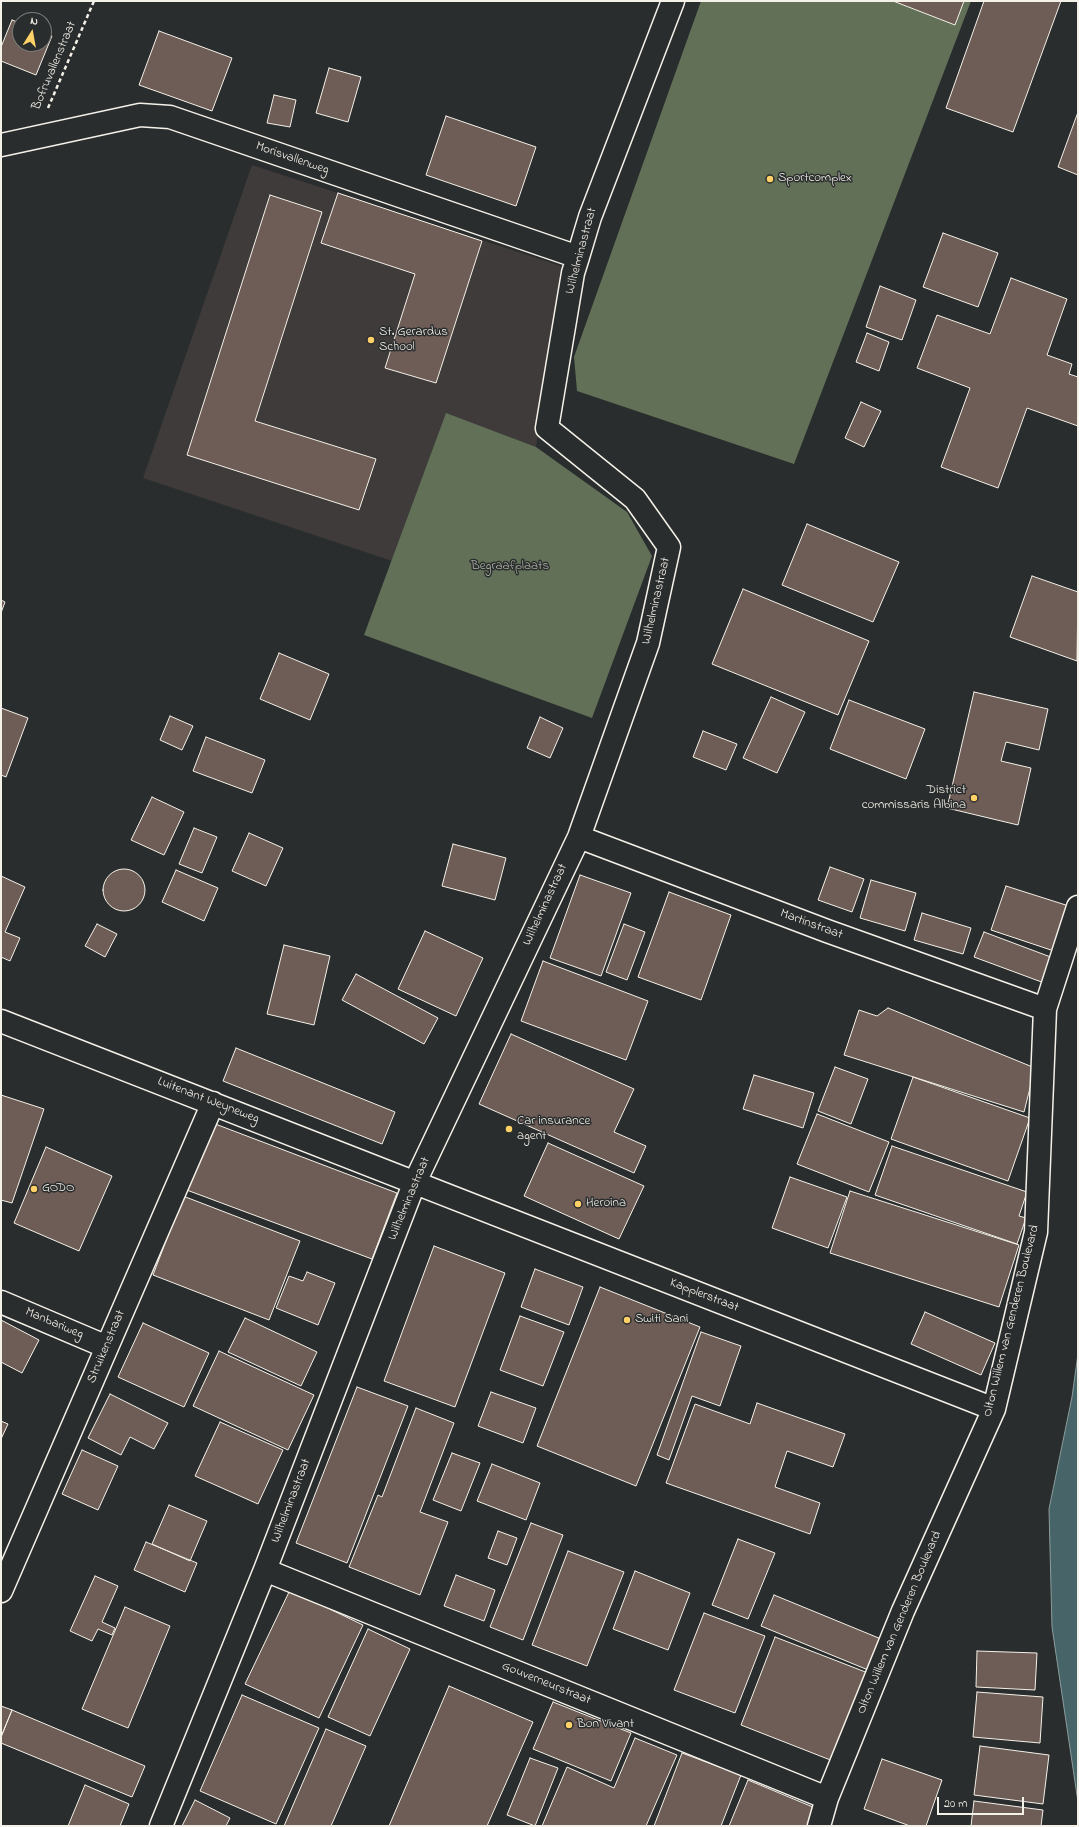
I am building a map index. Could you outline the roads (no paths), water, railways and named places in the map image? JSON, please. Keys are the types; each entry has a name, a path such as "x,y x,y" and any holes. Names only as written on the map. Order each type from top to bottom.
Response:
{"street":[{"name":"Wilhelminastraat","path":"161,1826 265,1570 414,1184 579,837 648,643 669,547 635,499 547,428 573,273 590,218 673,1"},
{"name":"Morisvallenweg","path":"1,145 140,116 170,117 578,257"},
{"name":"Martinstraat","path":"579,837 827,932 1046,1009"},
{"name":"Olton Willem van Genderen Boulevard","path":"819,1826 827,1798 903,1611 994,1409 1036,1232 1046,1009 1078,907"},
{"name":"Luitenant Weyneweg","path":"1,1021 213,1103 414,1184"},
{"name":"Struikenstraat","path":"1,1590 213,1103"},
{"name":"Kapplerstraat","path":"414,1184 994,1409"},
{"name":"Manbariweg","path":"1,1302 107,1347"},
{"name":"Gouverneurstraat","path":"265,1570 827,1798"}],"water":[{"path":"1078,1354 1078,1802 1052,1627 1049,1509 1072,1397"}],"place":[{"name":"Sportcomplex","path":"770,179"},
{"name":"St. Gerardus School","path":"371,340"},
{"name":"District commissaris Albina","path":"974,798"},
{"name":"Car insurance agent","path":"509,1129"},
{"name":"GODO","path":"34,1189"},
{"name":"Heroina","path":"578,1204"},
{"name":"Switi Sani","path":"627,1320"},
{"name":"Bon Vivant","path":"569,1725"}],"park label":[{"name":"Begraafplaats","path":"510,567"}]}
